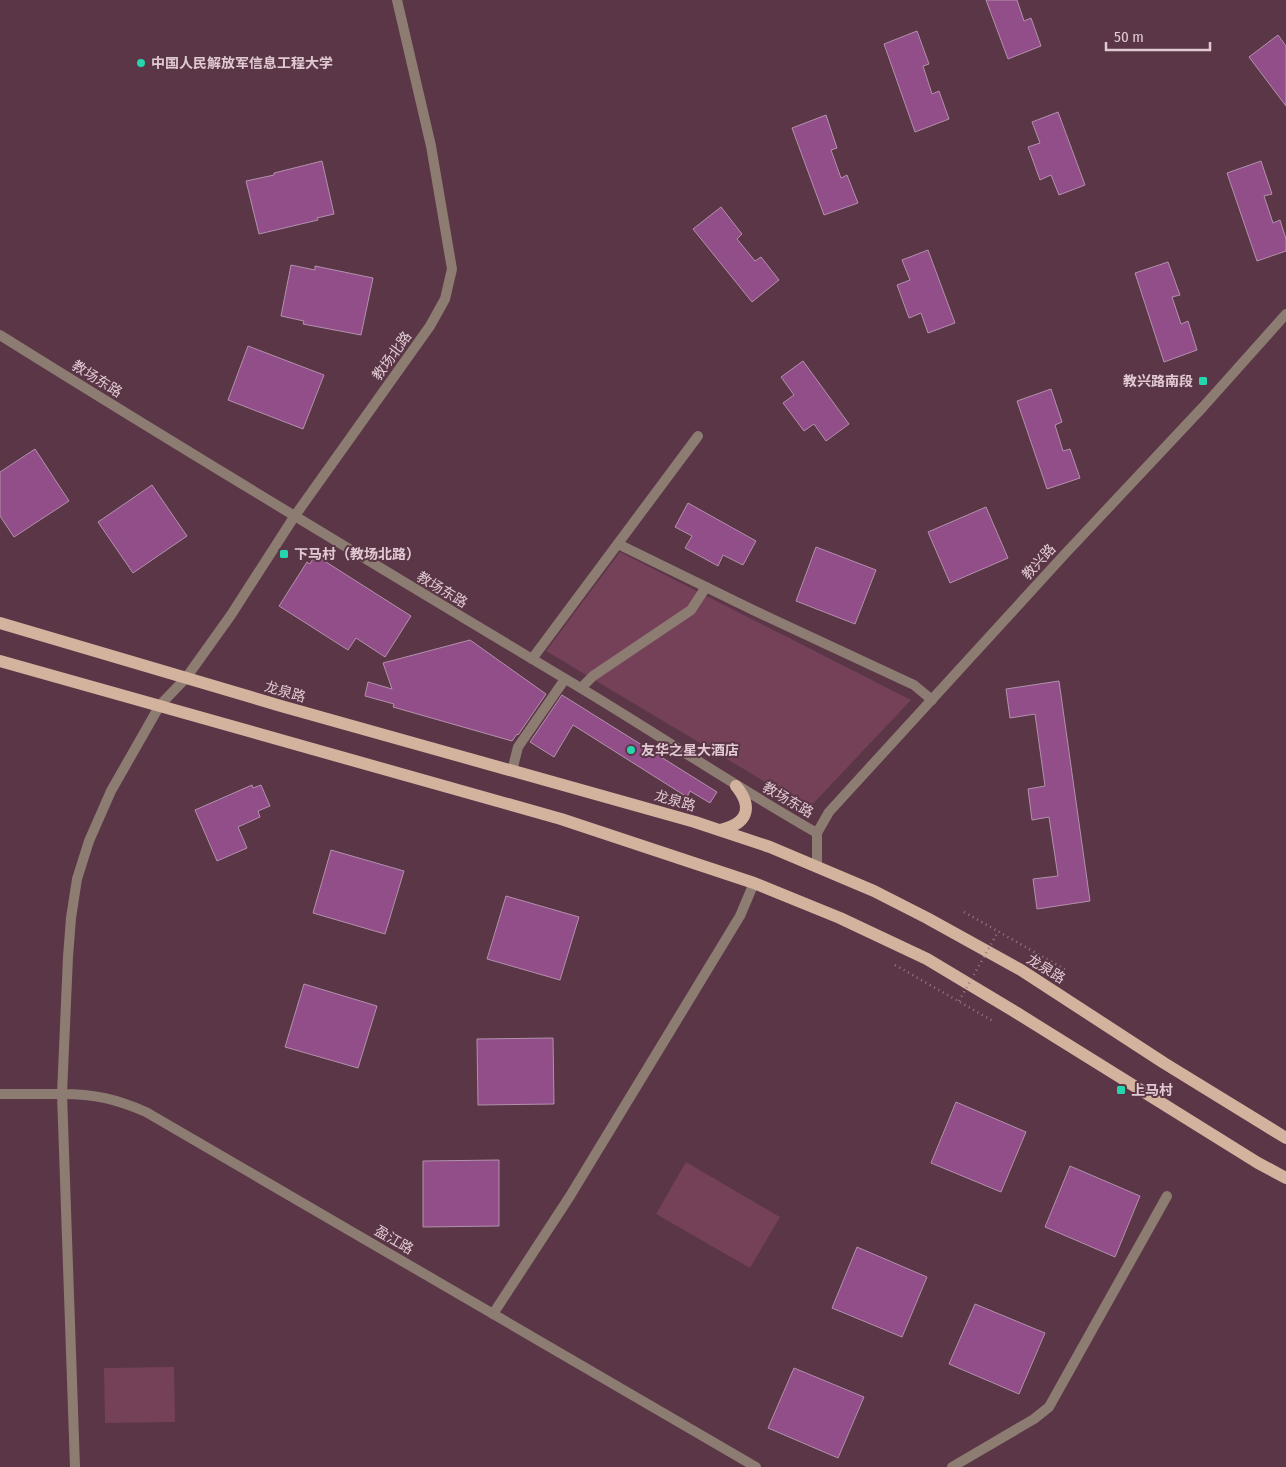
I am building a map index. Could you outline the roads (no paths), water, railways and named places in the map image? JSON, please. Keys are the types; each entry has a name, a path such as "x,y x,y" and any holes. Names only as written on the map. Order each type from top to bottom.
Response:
{"main road":[{"name":"龙泉路","path":"0,623 720,830 770,847 892,900 1021,970 1164,1063 1286,1138"},
{"path":"0,661 561,820 754,882 840,918 927,959 1018,1013 1258,1163 1286,1178"},
{"path":"720,830 736,825 744,816 745,796 736,786"}],"street":[{"name":"教场北路","path":"75,1467 62,1094 68,957 77,879 89,841 111,791 160,705 186,678 231,615 294,517 430,326 445,300 452,269 431,146 396,0"},
{"name":"教兴路","path":"817,833 829,812 1064,555 1203,408 1286,314"},
{"name":"教场东路","path":"0,336 294,517 581,688 736,786 817,833 817,867"},
{"path":"532,659 698,436"},
{"path":"618,544 914,685 932,700"},
{"path":"581,688 593,676 691,610 706,587"},
{"path":"512,771 518,747 565,679"},
{"path":"493,1314 570,1196 740,916 754,882"},
{"name":"盈江路","path":"0,1094 88,1094 122,1101 146,1112 756,1467"},
{"path":"952,1467 1034,1419 1049,1407 1167,1196"}],"place":[{"name":"中国人民解放军信息工程大学","path":"141,63"},
{"name":"教兴路南段","path":"1203,381"},
{"name":"下马村（教场北路）","path":"284,554"},
{"name":"友华之星大酒店","path":"631,750"},
{"name":"上马村","path":"1121,1090"}]}
